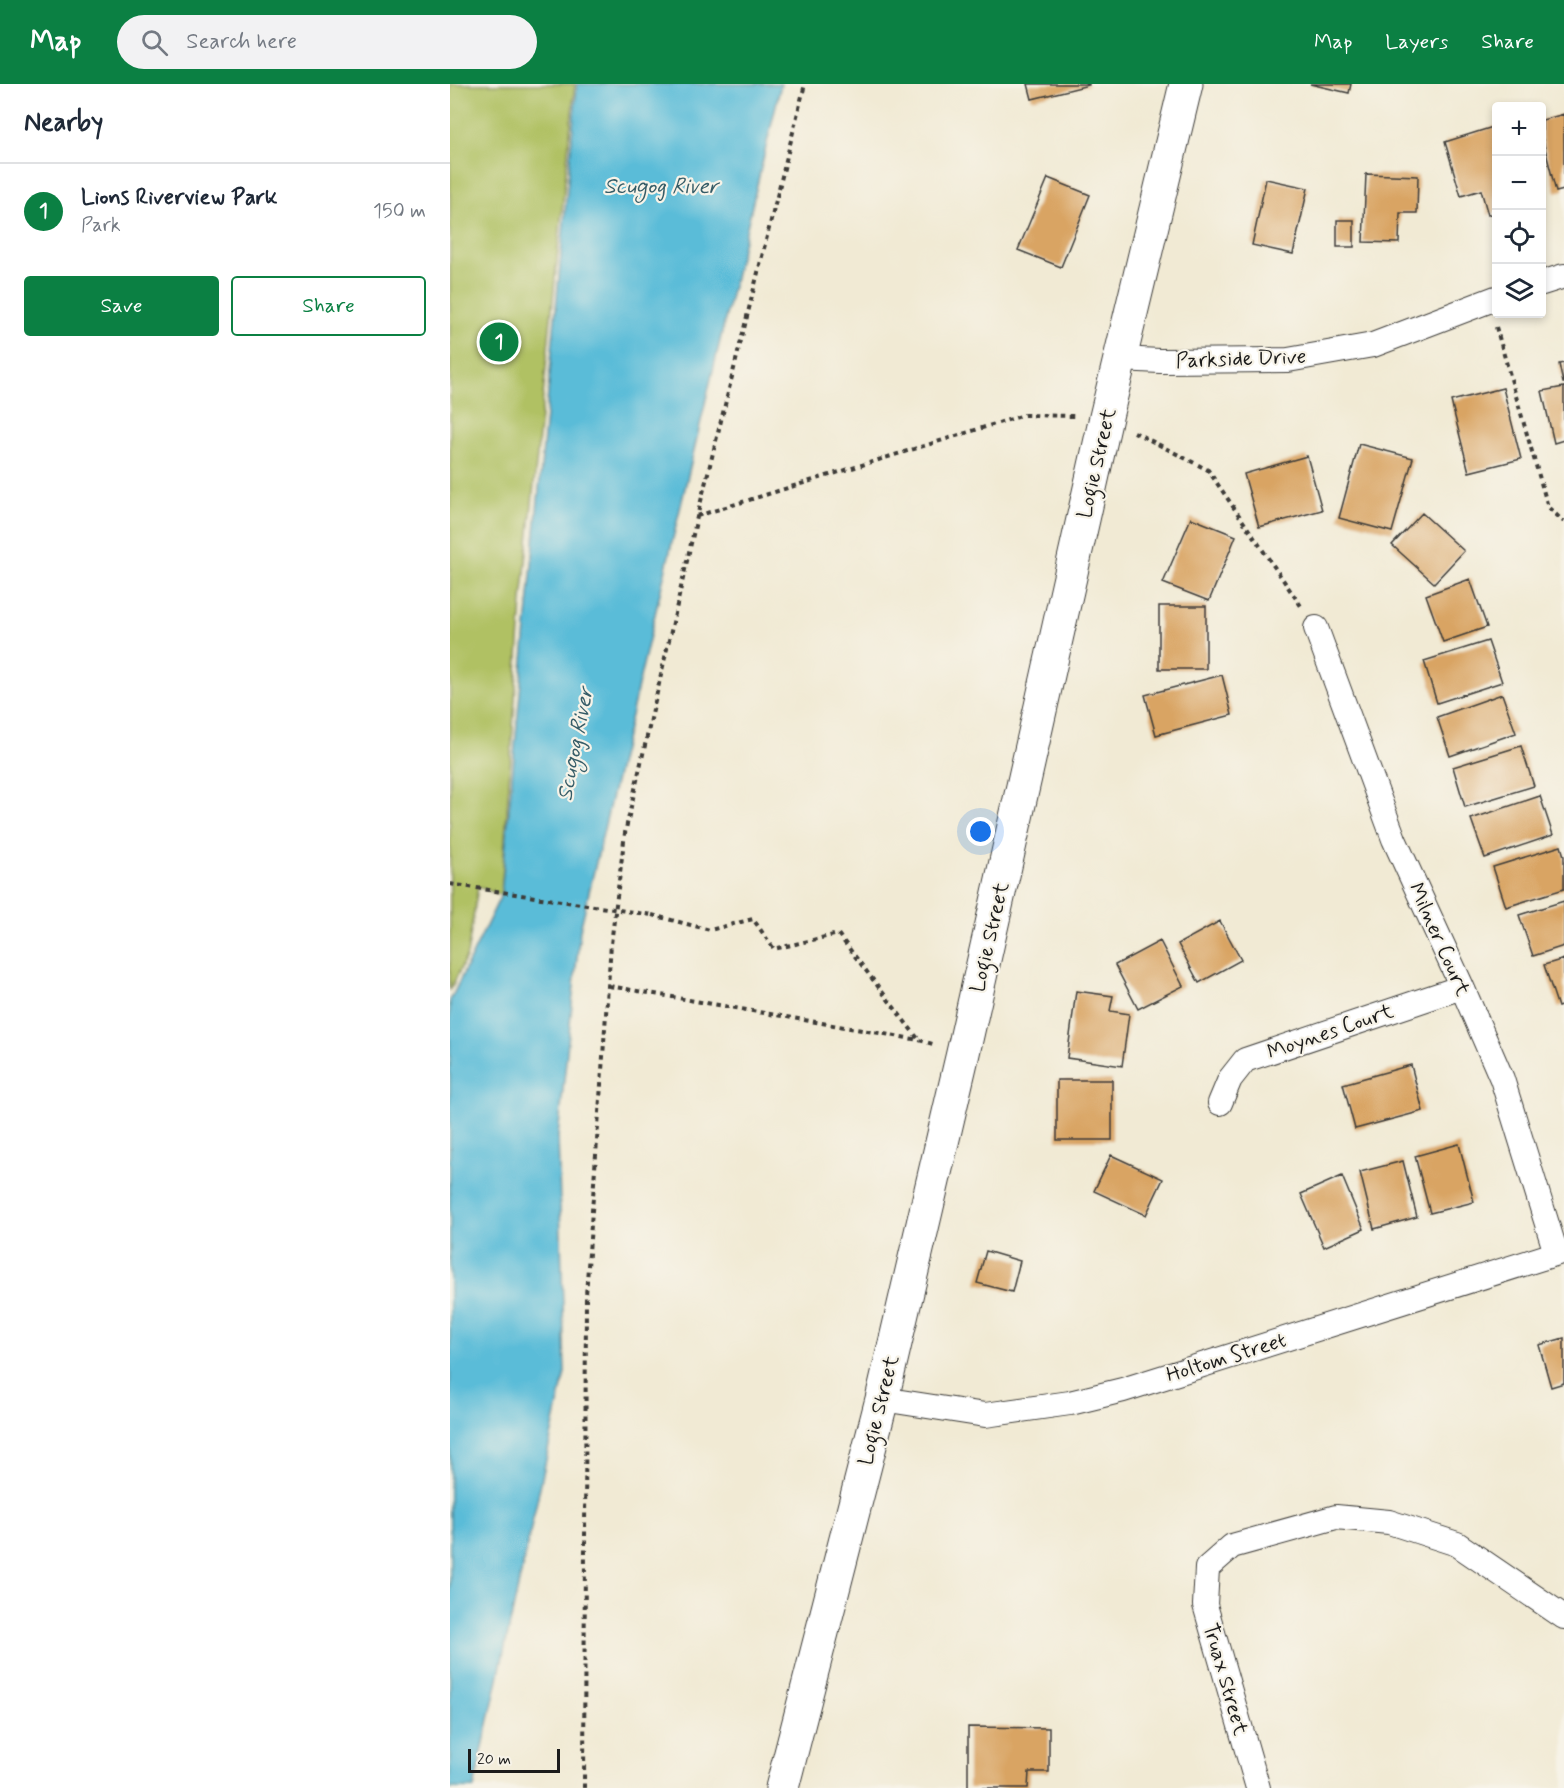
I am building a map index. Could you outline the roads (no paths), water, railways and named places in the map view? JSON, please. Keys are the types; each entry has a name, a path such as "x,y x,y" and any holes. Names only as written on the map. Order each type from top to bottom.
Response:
{"street":[{"name":"Logie Street","path":"782,1788 882,1399 963,1053 1106,417 1186,84"},
{"path":"1546,282 1564,276"},
{"name":"Parkside Drive","path":"1120,359 1288,360 1373,345 1492,299"},
{"name":"Milner Court","path":"1316,628 1395,839 1502,1079 1560,1252"},
{"name":"Moynes Court","path":"1220,1103 1230,1079 1245,1060 1462,987"},
{"name":"Holtom Street","path":"882,1399 986,1415 1070,1403 1123,1389 1560,1252"},
{"name":"Truax Street","path":"1258,1788 1204,1605 1207,1568 1232,1546 1336,1517 1389,1522 1457,1544 1564,1617"}],"water":[{"name":"Scugog River","path":"577,84 781,84 580,930 558,1136 565,1373 474,1788 450,1788 450,1001 501,895"}],"place":[{"name":"Lions Riverview Park","path":"499,342"}]}
